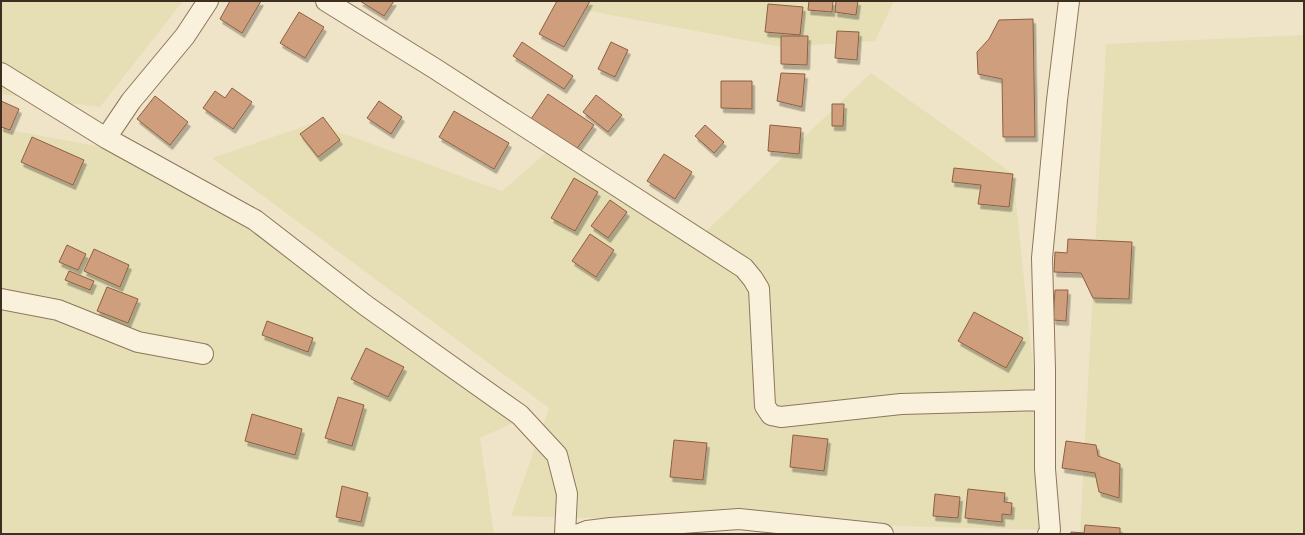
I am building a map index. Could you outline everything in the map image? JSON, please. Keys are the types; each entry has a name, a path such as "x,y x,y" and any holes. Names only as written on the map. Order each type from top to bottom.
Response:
{"street":[{"path":"106,138 131,101 185,36 208,1"},
{"path":"326,1 440,72 744,268 753,278 758,289 765,406 771,415 781,417 901,404 1045,400"},
{"path":"1048,534 1050,530 1045,469 1042,258 1057,100 1069,1"},
{"path":"1,73 106,138 255,220 365,306 520,415 557,455 567,494 565,534"},
{"path":"1,299 58,310 138,342 203,354"},
{"path":"579,534 587,531 611,528 739,519 883,534"}],"shaded area":[{"path":"1,1 183,1 100,107 1,94"},
{"path":"577,1 894,1 875,41 782,47 579,9"},
{"path":"1304,35 1304,534 1080,534 1106,44"},
{"path":"871,73 1013,174 1050,530 511,516 549,408 212,158 314,123 502,191 549,150 698,239"},
{"path":"1,130 10,130 118,150 247,223 515,422 480,438 494,534 1,534"}],"building":[{"path":"230,1 261,1 242,33 220,19"},
{"path":"360,1 394,1 384,16"},
{"path":"557,1 590,1 564,47 539,34"},
{"path":"809,1 833,1 832,12 808,10"},
{"path":"836,1 858,1 856,15 835,12"},
{"path":"768,4 803,7 800,35 765,32"},
{"path":"299,12 324,27 305,58 280,43"},
{"path":"1033,19 1035,137 1003,137 1002,79 978,74 977,52 989,39 999,20"},
{"path":"837,31 859,32 857,60 835,58"},
{"path":"781,36 808,36 807,65 781,64"},
{"path":"522,42 573,76 564,89 513,56"},
{"path":"611,42 628,50 615,77 598,69"},
{"path":"781,73 805,74 802,107 777,101"},
{"path":"721,81 752,81 752,109 721,108"},
{"path":"232,88 252,102 233,129 203,108 215,91 225,98"},
{"path":"548,94 594,125 576,150 531,119"},
{"path":"596,95 622,115 608,132 583,112"},
{"path":"155,96 188,122 170,145 137,119"},
{"path":"1,101 19,109 10,130 1,127"},
{"path":"379,101 402,117 391,134 367,118"},
{"path":"832,104 844,104 843,126 832,126"},
{"path":"454,111 509,143 494,169 439,137"},
{"path":"323,117 340,140 318,157 300,134"},
{"path":"705,125 724,142 714,153 695,136"},
{"path":"770,125 801,128 799,154 768,151"},
{"path":"32,137 84,160 73,185 21,162"},
{"path":"664,154 692,172 675,199 647,181"},
{"path":"954,168 1013,174 1009,207 978,204 981,185 952,182"},
{"path":"574,178 598,192 575,231 551,218"},
{"path":"610,200 627,212 608,238 591,226"},
{"path":"590,234 614,250 596,277 572,261"},
{"path":"1068,239 1132,242 1129,299 1093,298 1081,273 1054,272 1055,252 1067,253"},
{"path":"67,245 86,254 78,270 59,262"},
{"path":"94,249 129,265 120,287 84,271"},
{"path":"69,271 94,281 90,290 65,280"},
{"path":"107,287 138,299 128,323 97,311"},
{"path":"1055,290 1068,290 1066,321 1053,320"},
{"path":"974,312 1023,338 1006,368 958,341"},
{"path":"267,321 313,338 308,352 262,335"},
{"path":"366,348 404,367 388,397 351,379"},
{"path":"338,397 364,405 352,446 325,438"},
{"path":"252,414 302,429 295,455 245,441"},
{"path":"793,435 828,439 824,471 790,467"},
{"path":"674,440 707,443 703,480 670,477"},
{"path":"1066,441 1096,445 1098,456 1120,464 1119,498 1099,492 1095,473 1062,468"},
{"path":"342,486 368,493 361,522 336,517"},
{"path":"968,489 1005,493 1004,502 1012,503 1011,515 1002,514 1002,522 965,518"},
{"path":"935,494 960,497 958,518 933,516"},
{"path":"1085,525 1120,528 1120,534 1071,534 1071,532 1084,533"}]}
